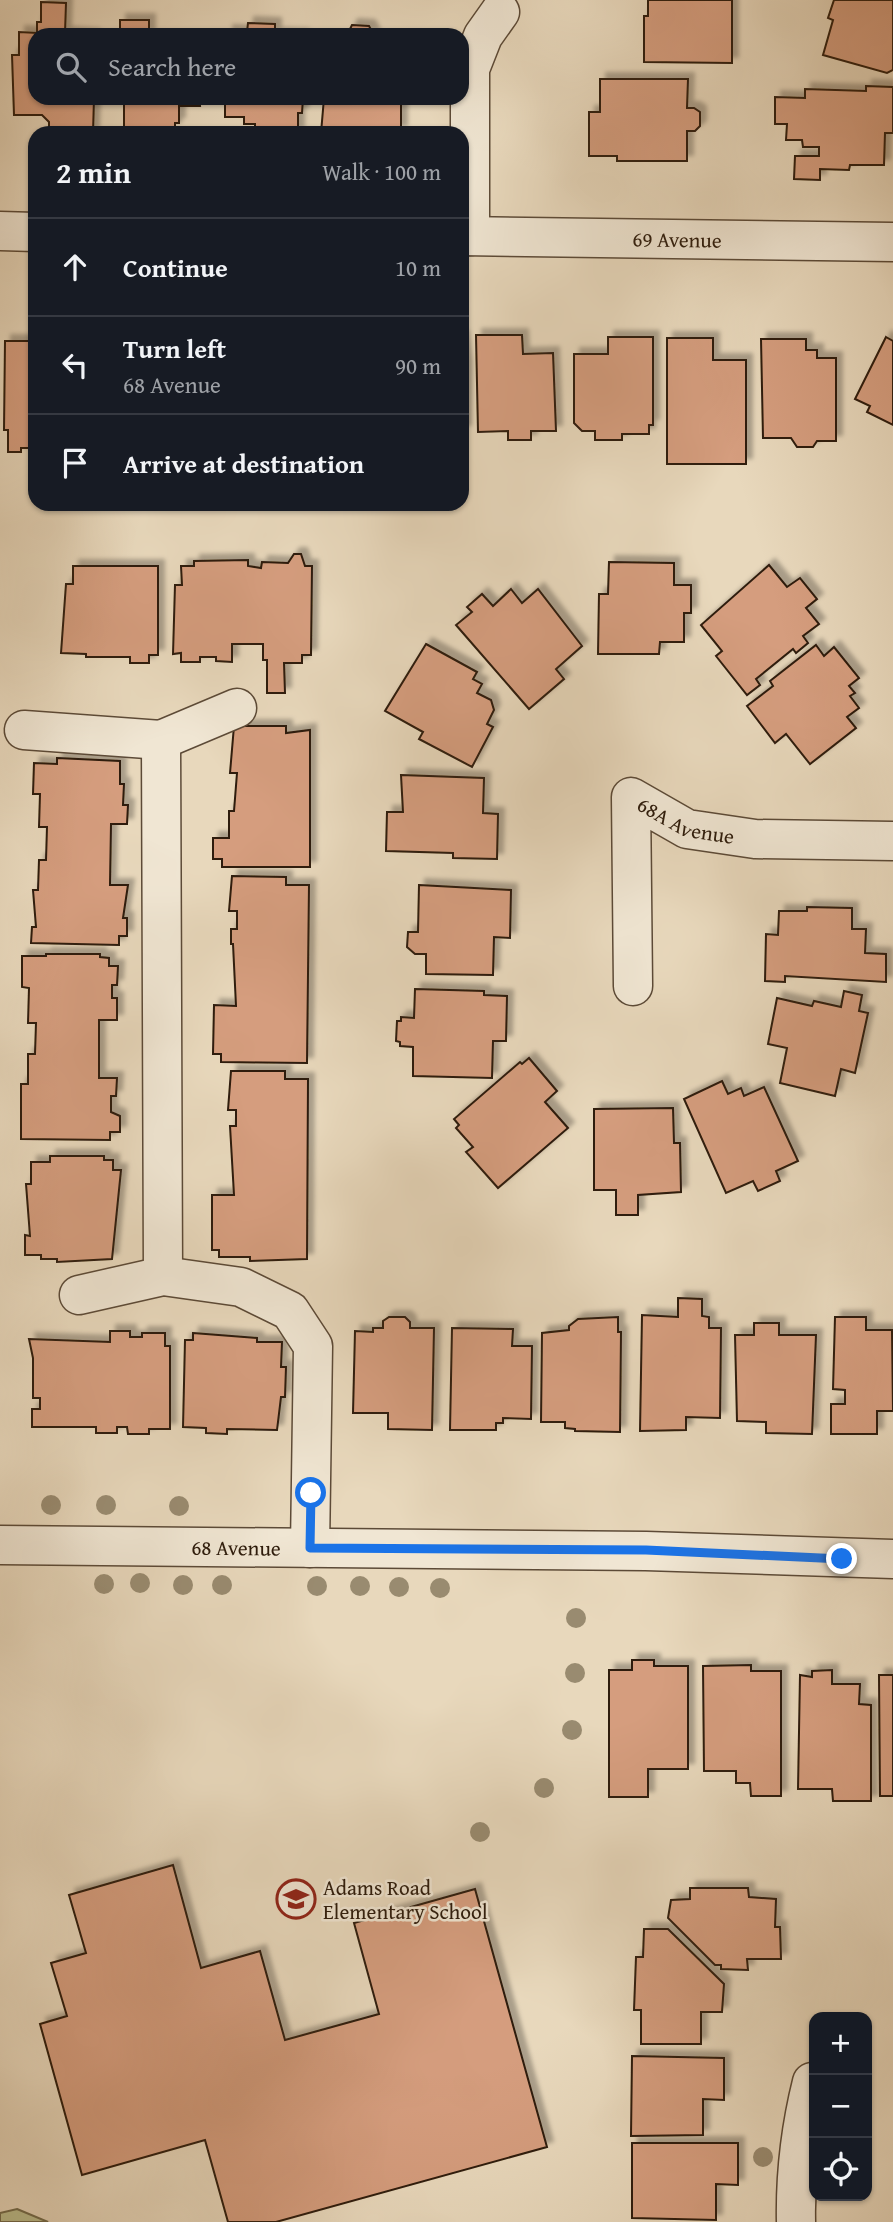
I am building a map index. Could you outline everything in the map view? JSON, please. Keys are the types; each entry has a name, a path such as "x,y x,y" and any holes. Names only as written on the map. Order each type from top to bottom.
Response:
{"street":[{"path":"469,126 470,69 483,36 500,12"},
{"path":"0,231 28,232"},
{"name":"69 Avenue","path":"469,236 893,242"},
{"path":"24,730 161,740 237,708"},
{"path":"161,740 163,1276"},
{"name":"68A Avenue","path":"633,986 631,797 687,829 755,839 893,841"},
{"path":"79,1295 163,1276 241,1287 290,1311 313,1346 310,1548"},
{"name":"68 Avenue","path":"0,1545 646,1550 791,1558 893,1559"},
{"path":"796,2222 795,2171 801,2126 809,2097"}],"green space":[{"path":"17,2209 48,2222 0,2222 0,2213"}],"building":[{"path":"648,0 732,0 732,63 644,62 644,16 648,16"},
{"path":"834,0 893,0 893,70 887,73 823,55 833,20 828,18"},
{"path":"41,2 66,3 65,28 37,28 37,22 41,22"},
{"path":"120,20 149,20 149,28 120,28"},
{"path":"248,23 275,24 275,28 247,28"},
{"path":"352,25 370,28 350,28"},
{"path":"19,32 28,32 28,105 94,105 93,126 49,126 49,122 42,115 14,115 12,55 19,55"},
{"path":"600,79 688,79 687,108 700,112 700,126 695,131 687,131 687,161 617,161 617,156 589,156 589,112 600,112"},
{"path":"866,86 893,87 893,133 885,133 884,165 850,165 849,170 820,169 820,180 794,179 795,156 819,156 819,147 803,147 802,140 786,140 787,124 775,124 775,97 805,98 805,89 866,91"},
{"path":"124,105 200,105 179,106 179,123 175,123 175,126 124,126"},
{"path":"225,105 303,105 302,113 298,113 298,126 255,126 244,124 244,117 225,117"},
{"path":"323,105 401,105 401,126 322,126"},
{"path":"476,335 522,335 523,354 553,353 556,431 531,431 531,440 508,440 508,431 478,432"},
{"path":"608,337 653,337 653,425 649,425 649,434 622,434 622,440 595,440 595,431 582,431 574,423 574,354 608,354"},
{"path":"886,337 893,341 893,425 867,412 870,406 855,399"},
{"path":"667,338 713,338 713,360 746,360 746,464 667,464"},
{"path":"761,339 806,339 806,350 817,350 817,358 836,358 836,441 817,441 813,447 797,447 791,438 763,438"},
{"path":"5,341 28,341 28,448 21,448 21,452 8,452 8,430 4,430"},
{"path":"294,554 301,554 305,566 312,566 311,655 302,655 302,663 284,663 285,693 267,693 267,660 263,660 263,644 232,644 232,662 216,661 216,657 200,657 200,662 181,662 181,653 173,654 175,585 182,585 181,566 194,566 194,561 248,560 248,566 261,568 262,562 288,563"},
{"path":"609,562 674,563 674,585 691,585 691,613 684,613 684,642 660,642 659,654 598,654 599,594 608,594"},
{"path":"769,565 787,587 800,578 817,599 806,608 819,624 803,636 808,643 796,653 793,649 756,679 760,685 747,695 716,656 722,651 701,625"},
{"path":"73,566 158,566 158,655 149,655 149,663 130,663 130,657 86,657 86,654 61,653 66,584 73,584"},
{"path":"511,589 522,603 538,589 582,646 556,669 564,679 529,709 456,625 472,612 467,607 482,594 493,606"},
{"path":"426,644 477,672 473,679 482,684 477,693 491,700 494,710 487,724 493,727 472,767 419,739 423,732 385,711"},
{"path":"816,645 824,656 834,647 859,678 849,686 855,693 850,696 859,708 847,717 856,728 810,764 786,734 775,743 747,706 773,686 770,681"},
{"path":"234,726 286,726 286,733 310,730 310,867 222,867 222,859 213,859 213,838 229,838 229,811 234,811 237,773 230,773"},
{"path":"57,758 120,761 120,784 124,784 123,805 128,805 127,824 111,824 110,885 128,885 123,918 127,918 127,936 119,936 119,945 31,943 32,927 36,927 33,890 38,890 39,860 46,860 47,827 39,827 40,794 33,794 34,763 57,764"},
{"path":"401,775 484,778 483,813 498,814 497,859 453,858 453,853 386,851 387,812 403,812"},
{"path":"232,876 286,877 286,885 309,885 307,1063 221,1062 221,1054 213,1054 214,1005 236,1006 231,929 237,929 237,911 229,911"},
{"path":"419,885 511,890 510,938 494,937 493,975 426,974 426,954 415,954 407,947 408,932 418,932"},
{"path":"807,907 852,908 852,929 866,929 865,953 886,954 886,982 785,976 785,982 765,981 766,934 778,935 779,911 807,911"},
{"path":"100,954 100,957 109,958 109,966 118,966 117,985 112,985 112,998 117,998 117,1020 99,1020 99,1078 117,1078 116,1096 111,1096 111,1112 120,1116 120,1132 110,1132 110,1140 21,1139 21,1084 28,1084 28,1054 35,1054 36,1023 28,1023 29,988 22,987 22,956"},
{"path":"415,989 484,991 484,995 507,996 506,1041 493,1041 492,1078 413,1076 413,1047 400,1046 400,1042 396,1041 397,1021 401,1021 401,1017 414,1018"},
{"path":"844,991 862,995 859,1011 868,1013 855,1073 841,1069 835,1096 780,1083 787,1048 768,1044 777,998 812,1006 814,1001 841,1007"},
{"path":"529,1058 557,1091 545,1102 568,1128 498,1188 466,1152 473,1147 456,1128 459,1125 454,1119 520,1062 522,1064"},
{"path":"231,1071 285,1071 285,1079 308,1079 307,1259 250,1261 250,1257 219,1257 219,1250 212,1250 212,1195 234,1195 230,1126 236,1126 236,1110 228,1110"},
{"path":"722,1081 728,1094 741,1088 744,1096 764,1087 798,1161 776,1171 780,1181 758,1191 753,1181 726,1193 684,1099"},
{"path":"673,1108 674,1143 680,1143 681,1192 638,1195 638,1215 616,1215 616,1190 594,1190 594,1109"},
{"path":"50,1156 104,1156 104,1160 113,1160 113,1170 121,1170 112,1259 57,1262 57,1259 41,1259 41,1255 25,1255 25,1235 30,1236 26,1184 31,1184 31,1162 50,1162"},
{"path":"678,1298 702,1299 702,1316 709,1317 709,1328 721,1328 720,1418 686,1417 686,1430 640,1431 642,1315 678,1317"},
{"path":"389,1317 405,1317 410,1322 410,1328 434,1328 432,1430 388,1429 388,1413 353,1413 355,1331 373,1332 373,1328 383,1328 383,1321"},
{"path":"618,1317 618,1332 621,1332 620,1432 575,1431 565,1428 565,1422 541,1422 542,1333 569,1330 569,1326 578,1319"},
{"path":"835,1317 866,1317 866,1330 892,1330 893,1411 877,1411 877,1434 831,1434 831,1404 845,1404 845,1390 833,1389"},
{"path":"754,1323 779,1323 779,1335 816,1335 812,1434 766,1433 766,1422 737,1421 735,1335 754,1335"},
{"path":"452,1328 513,1329 512,1346 532,1346 531,1419 503,1418 503,1423 496,1423 496,1430 450,1430"},
{"path":"110,1331 130,1331 130,1337 142,1337 142,1333 165,1333 165,1346 170,1346 170,1429 149,1429 149,1434 128,1434 127,1427 117,1427 117,1433 96,1433 96,1427 32,1427 32,1409 40,1409 40,1398 33,1398 33,1358 29,1339 110,1342"},
{"path":"193,1333 257,1338 257,1342 282,1342 281,1367 286,1367 285,1397 281,1397 277,1430 227,1429 227,1434 206,1433 206,1428 183,1427 185,1340 193,1340"},
{"path":"632,1660 654,1660 654,1666 688,1666 688,1769 648,1769 648,1797 609,1797 609,1670 632,1670"},
{"path":"751,1665 751,1671 781,1671 781,1796 751,1796 750,1783 736,1783 736,1771 704,1771 703,1666"},
{"path":"832,1670 832,1684 860,1684 859,1704 871,1705 871,1801 833,1801 832,1789 798,1789 800,1675 812,1677 812,1671"},
{"path":"879,1675 893,1675 893,1796 880,1796"},
{"path":"173,1865 201,1968 260,1951 285,2040 379,2014 354,1923 475,1889 547,2147 276,2222 228,2222 205,2140 82,2175 40,2024 67,2016 51,1963 86,1953 69,1895"},
{"path":"690,1888 748,1888 749,1897 776,1899 775,1927 780,1927 781,1959 747,1959 748,1970 721,1969 721,1965 715,1965 668,1918 671,1900 690,1899"},
{"path":"644,1929 668,1929 724,1984 722,2012 701,2012 701,2044 641,2044 641,2010 634,2010 636,1957 643,1957"},
{"path":"632,2056 724,2058 724,2100 703,2099 703,2135 631,2136"},
{"path":"632,2143 738,2143 738,2185 716,2184 716,2220 632,2218"}],"place":[{"name":"Adams Road Elementary School","path":"296,1899"}],"route":[{"path":"311,1493 310,1548 646,1550 842,1559"}]}
